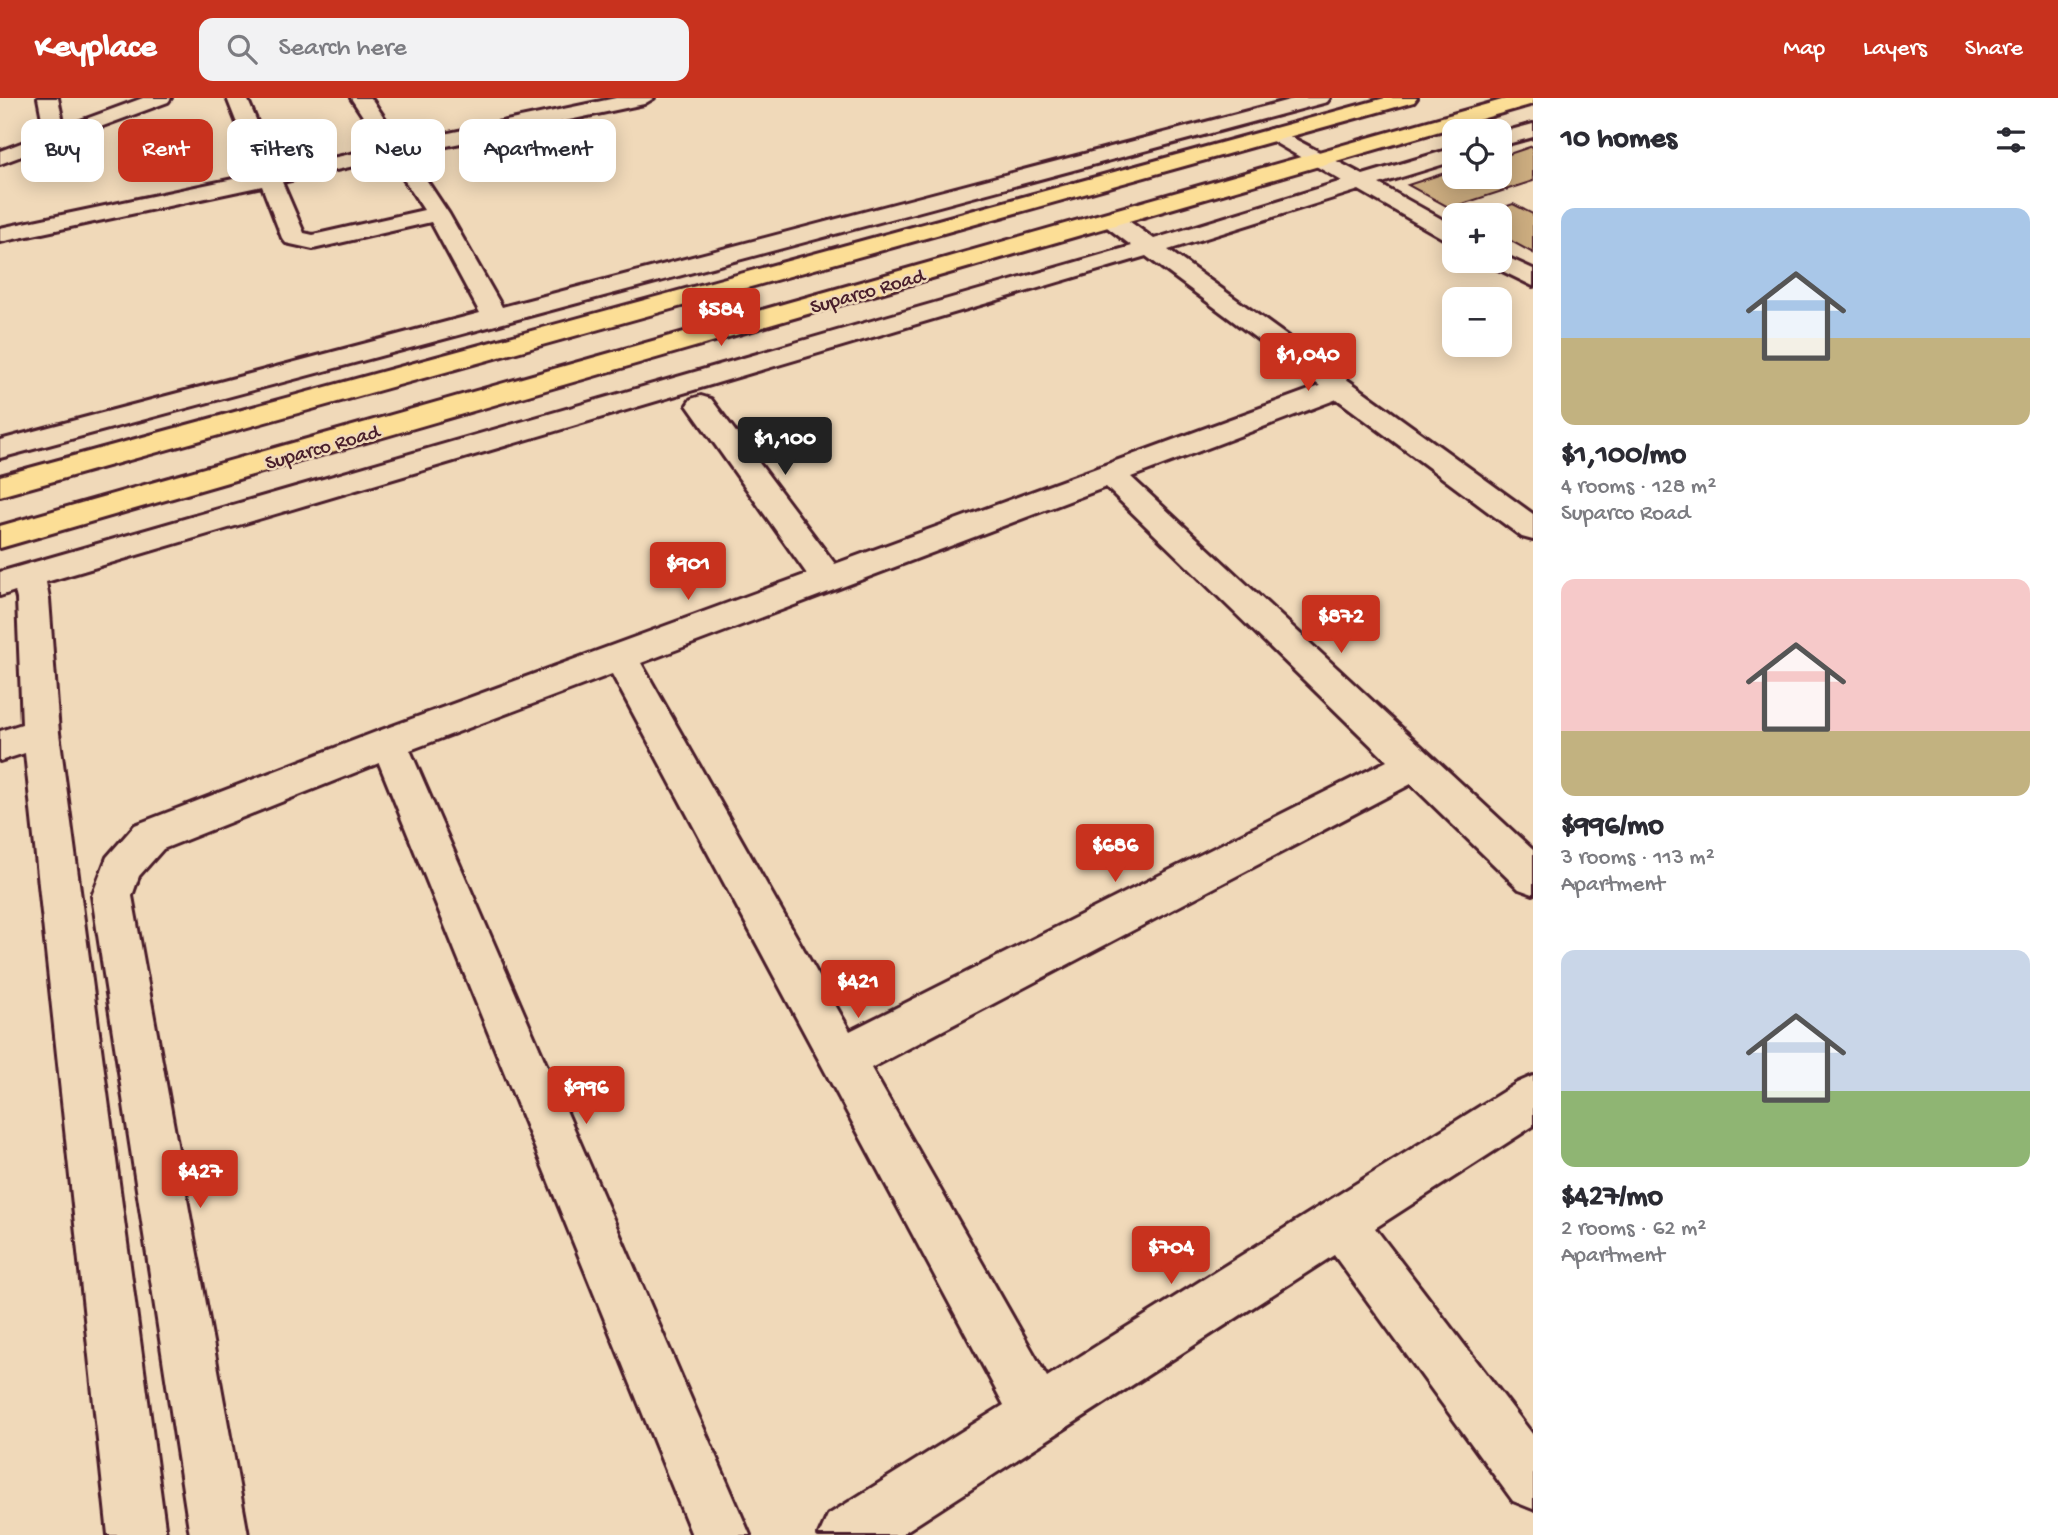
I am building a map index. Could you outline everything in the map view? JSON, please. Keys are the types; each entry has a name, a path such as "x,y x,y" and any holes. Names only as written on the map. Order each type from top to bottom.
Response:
{"main road":[{"name":"Suparco Road","path":"0,486 1407,98"},
{"name":"Suparco Road","path":"0,537 1531,98"}],"street":[{"path":"48,98 52,119"},
{"path":"104,120 161,98"},
{"path":"237,98 245,119"},
{"path":"361,98 375,119"},
{"path":"445,141 644,98"},
{"path":"0,449 1320,98"},
{"path":"1512,136 1533,130"},
{"path":"1274,134 1442,228"},
{"path":"0,158 21,150"},
{"path":"137,1535 20,740 33,599 14,580 1149,248 1442,157"},
{"path":"0,236 250,182"},
{"path":"271,182 290,233 302,242 313,242 438,214"},
{"path":"416,182 438,214 494,316"},
{"path":"1111,219 1533,529"},
{"path":"1512,268 1533,279"},
{"path":"219,1535 112,897 118,873 149,837 389,743 1341,388"},
{"path":"701,405 828,579"},
{"path":"1110,474 1533,876"},
{"path":"620,657 1038,1414"},
{"path":"389,743 720,1535"},
{"path":"842,1059 1416,764"},
{"path":"848,1535 1533,1099"},
{"path":"1340,1222 1533,1481"}],"building":[{"path":"1533,146 1533,181 1512,188 1512,153"},
{"path":"1442,174 1442,189 1508,189 1465,203 1442,204 1408,185"},
{"path":"1512,204 1533,214 1533,253 1512,242"}]}
